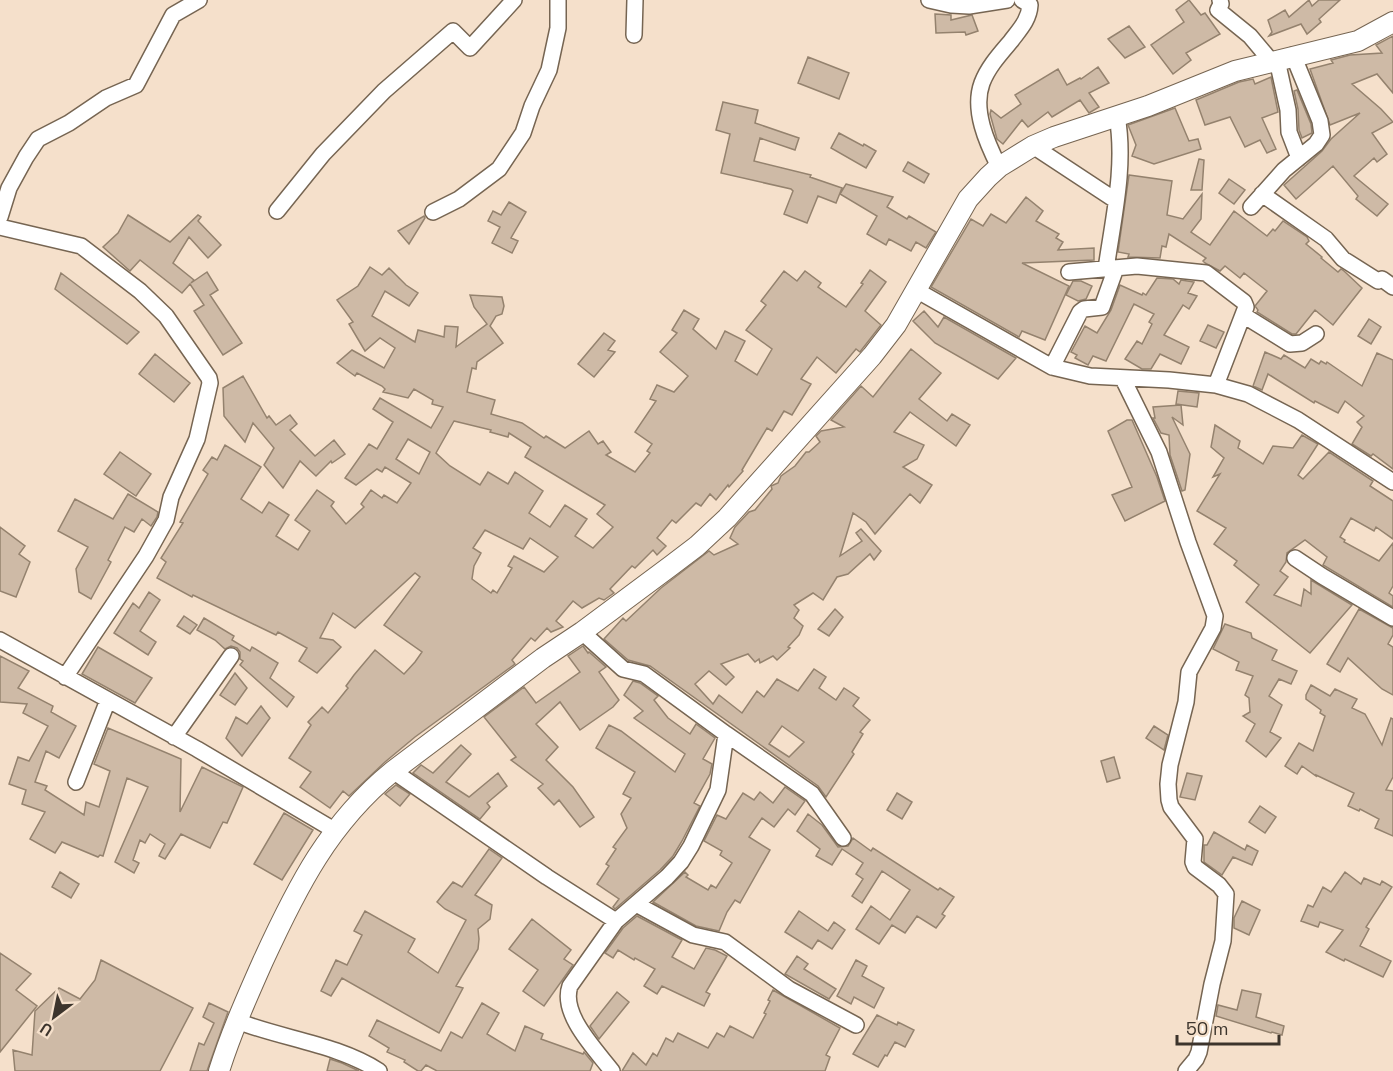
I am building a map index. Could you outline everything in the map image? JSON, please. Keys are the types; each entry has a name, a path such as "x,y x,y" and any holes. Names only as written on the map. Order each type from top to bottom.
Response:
{"main road":[{"path":"219,1071 237,1021 295,892 334,830 365,795 393,771 697,546 727,518 872,356 896,325 968,199 999,167 1033,146 1163,101 1223,75 1358,40 1393,22"}],"street":[{"path":"0,217 9,188 38,139 69,123 106,98 136,85 173,15 199,0"},
{"path":"277,211 323,154 384,91 453,31 470,48 514,0"},
{"path":"433,212 459,199 499,169 523,133 532,106 549,70 558,28 558,0"},
{"path":"634,35 635,0"},
{"path":"929,0 969,6 1007,0"},
{"path":"999,167 981,122 981,87 988,70 1026,21 1030,5 1022,0"},
{"path":"1220,0 1218,10 1280,59 1322,130 1321,138 1316,144 1251,207"},
{"path":"1280,59 1290,137 1299,158"},
{"path":"1052,367 1080,312 1085,309 1102,307 1111,269 1120,154 1117,116"},
{"path":"1033,146 1115,200"},
{"path":"1262,194 1330,242 1343,260 1377,281 1382,279 1393,286"},
{"path":"0,228 81,246 140,291 166,316 209,378 210,383 197,438 171,498 166,520 146,556 65,677"},
{"path":"1069,272 1137,266 1178,272 1206,273 1244,302 1246,307 1216,385"},
{"path":"916,291 1052,367 1090,376 1216,385 1248,394 1276,407 1393,482"},
{"path":"1243,315 1290,344 1302,343 1316,334"},
{"path":"1123,379 1158,452 1215,616 1213,628 1189,672 1186,702 1170,765 1168,784 1171,807 1194,839 1193,862 1195,867 1219,885 1226,894 1223,941 1199,1052 1186,1071"},
{"path":"1295,558 1393,618"},
{"path":"582,632 623,669 644,674 812,794 843,838"},
{"path":"0,640 174,736 334,830"},
{"path":"174,736 231,656"},
{"path":"76,782 108,700"},
{"path":"612,1071 570,1011 567,997 570,986 616,921 667,877 692,846 718,790 726,734"},
{"path":"393,771 547,877 616,921"},
{"path":"636,904 693,935 725,942 789,989 856,1025"},
{"path":"237,1021 256,1029 351,1056 379,1071"}],"building":[{"path":"1189,0 1201,15 1205,13 1220,34 1186,53 1191,60 1173,74 1151,45 1184,22 1176,10"},
{"path":"1309,0 1312,6 1319,0 1340,0 1319,19 1321,22 1307,34 1301,24 1269,36 1272,32 1268,20 1285,10 1289,17"},
{"path":"935,14 951,15 951,20 972,15 978,31 966,35 965,32 936,33"},
{"path":"1129,26 1145,47 1125,58 1108,39"},
{"path":"1393,36 1393,93 1377,74 1352,84 1393,122 1372,133 1387,154 1377,162 1374,158 1354,176 1388,204 1377,216 1356,199 1358,196 1333,166 1296,199 1284,185 1360,113 1330,125 1310,69 1333,63 1331,60 1350,55 1382,53 1376,45"},
{"path":"808,57 849,73 839,99 798,83"},
{"path":"1098,67 1109,83 1089,93 1099,107 1089,113 1080,100 1052,117 1048,112 1028,127 1022,120 1003,144 997,139 991,110 1001,118 1021,104 1015,95 1058,69 1067,85 1081,79"},
{"path":"1271,77 1278,112 1262,118 1276,149 1267,153 1260,140 1245,147 1230,117 1205,125 1196,100 1239,82 1253,79 1255,84"},
{"path":"1297,90 1311,124 1312,133 1302,138 1294,91"},
{"path":"723,102 758,110 755,123 799,138 795,150 760,138 754,161 811,175 810,177 842,188 836,203 818,196 807,223 784,214 793,191 791,189 721,173 730,134 716,130"},
{"path":"1175,108 1189,141 1198,139 1201,149 1154,164 1132,156 1136,145 1128,125"},
{"path":"839,133 876,151 866,168 831,148"},
{"path":"1199,159 1204,160 1202,190 1191,190"},
{"path":"908,162 929,174 924,183 903,171"},
{"path":"1129,175 1172,181 1167,215 1183,219 1202,194 1201,219 1191,232 1210,245 1234,211 1267,236 1273,229 1275,231 1283,221 1307,237 1309,241 1306,244 1321,258 1338,272 1341,269 1344,271 1362,288 1333,325 1315,310 1296,334 1292,334 1257,312 1255,306 1267,291 1244,273 1240,278 1225,266 1220,271 1205,263 1203,261 1206,258 1169,234 1166,247 1162,246 1160,258 1128,257 1129,254 1118,252"},
{"path":"1229,179 1245,190 1234,204 1219,193"},
{"path":"846,184 893,197 887,207 907,219 909,216 936,232 926,248 916,242 911,251 889,239 886,245 867,234 877,216 840,194"},
{"path":"1026,197 1043,211 1036,221 1059,234 1056,238 1063,242 1058,250 1094,248 1094,260 1022,263 1069,286 1045,340 1022,331 1019,337 931,287 971,219 983,226 991,214 1006,223"},
{"path":"509,202 526,212 511,238 518,241 512,253 492,243 500,227 488,221 493,211 501,215"},
{"path":"128,215 170,242 198,215 201,217 198,221 221,245 208,258 189,237 173,263 194,280 191,283 207,272 218,290 210,295 242,343 223,355 194,311 204,305 190,284 182,293 140,260 130,271 103,247 118,233"},
{"path":"424,216 425,218 409,244 398,231"},
{"path":"370,267 382,275 389,268 418,293 409,306 385,291 372,316 415,342 418,330 444,337 445,326 458,327 456,347 487,324 474,307 470,295 502,297 504,306 502,314 496,316 490,326 503,343 477,362 476,369 472,368 467,392 495,400 491,414 522,423 544,438 546,436 565,448 589,431 598,444 603,441 611,452 606,455 635,472 650,453 647,451 652,444 635,432 656,401 650,399 657,385 674,392 688,376 660,352 677,333 672,330 684,310 699,319 693,329 716,349 725,331 745,341 735,361 757,375 772,349 746,330 766,305 761,301 784,271 797,281 805,271 821,283 818,287 846,307 870,270 886,282 865,311 881,325 860,352 856,349 836,373 817,357 801,379 811,384 792,415 784,411 772,431 767,428 743,471 716,500 710,494 701,506 696,503 676,523 672,520 657,538 666,546 657,555 653,550 635,568 632,566 610,589 614,593 604,600 599,598 582,608 573,601 556,621 563,627 551,632 547,628 535,641 531,638 512,660 515,664 415,737 349,796 343,791 330,808 300,787 311,772 289,758 311,725 308,722 322,707 328,713 348,688 346,686 354,675 375,650 404,674 415,662 422,652 384,625 420,577 415,573 355,628 333,613 320,638 333,640 341,647 317,673 299,661 307,648 278,632 276,635 193,595 192,597 157,578 166,562 161,558 183,523 180,522 208,474 203,470 212,457 217,460 225,445 261,467 241,499 262,513 269,502 289,515 276,536 298,550 310,531 295,520 317,490 334,502 331,506 346,524 364,507 361,504 371,490 382,498 384,495 397,503 411,483 385,467 382,472 377,469 356,485 345,478 369,444 377,449 393,422 373,409 380,398 431,428 443,407 432,404 433,400 414,389 408,398 383,392 385,389 382,386 357,373 355,376 337,363 352,350 384,368 395,348 380,338 365,351 349,324 353,322 337,300 358,286","holes":["454,421 491,430 490,432 508,437 509,433 531,447 525,457 605,505 597,514 613,527 593,548 575,536 587,519 565,505 550,527 529,513 543,491 515,472 508,484 488,472 480,485 450,466 436,453","408,439 430,452 419,474 396,459","485,530 523,549 530,538 558,557 544,572 514,556 508,566 512,568 497,593 493,590 491,593 472,579 474,566 481,553 473,548"]},
{"path":"61,273 139,332 127,344 55,289"},
{"path":"1157,278 1173,279 1179,284 1181,280 1194,282 1188,293 1197,296 1189,309 1183,305 1164,335 1189,347 1181,364 1160,354 1151,369 1142,369 1125,359 1137,341 1142,344 1152,324 1149,322 1154,314 1134,304 1106,361 1093,356 1088,365 1075,358 1077,355 1071,352 1085,326 1097,333 1111,310 1120,285 1146,295"},
{"path":"1073,281 1081,281 1092,286 1086,299 1078,301 1066,295"},
{"path":"924,311 938,327 944,317 1016,358 998,379 935,343 913,321"},
{"path":"1369,319 1381,327 1371,344 1358,336"},
{"path":"1208,325 1224,332 1216,348 1200,341"},
{"path":"604,333 615,341 608,350 615,352 594,377 578,364"},
{"path":"911,349 941,373 919,399 947,421 952,414 970,425 956,446 910,412 894,432 924,445 917,459 903,467 932,485 920,503 910,494 875,534 866,522 853,513 840,556 862,541 856,533 861,529 881,551 874,560 870,554 848,574 837,577 823,600 813,593 794,605 799,610 794,618 803,626 799,635 788,647 790,648 777,660 773,656 760,663 759,659 755,662 748,654 721,664 734,677 726,685 709,671 695,684 713,704 719,695 742,713 757,691 764,697 777,679 798,691 814,669 826,677 819,688 836,700 844,688 859,698 853,706 870,720 860,732 863,734 852,752 854,754 826,797 818,786 650,666 628,660 604,639 623,618 626,621 661,588 709,551 714,555 738,544 730,538 735,527 749,512 755,510 772,489 771,486 778,483 781,476 820,442 816,436 821,431 844,427 831,420 861,386 873,397","holes":["782,726 804,742 789,757 769,744"]},
{"path":"1265,352 1281,359 1284,355 1305,368 1311,359 1319,364 1321,361 1326,364 1327,362 1362,386 1377,353 1393,360 1393,469 1373,454 1371,456 1352,444 1362,427 1357,422 1364,416 1345,401 1338,413 1315,401 1314,403 1268,374 1262,390 1253,386"},
{"path":"155,354 190,383 174,402 139,374"},
{"path":"243,376 267,418 269,416 276,425 290,415 297,424 290,430 315,456 334,440 345,454 332,463 331,461 316,476 300,461 283,488 264,465 274,448 253,423 245,442 224,416 223,388"},
{"path":"1178,391 1199,393 1197,407 1176,404"},
{"path":"1181,405 1183,425 1172,417 1190,454 1185,490 1182,491 1170,455 1169,435 1161,433 1153,418 1155,418 1153,407"},
{"path":"1127,420 1132,420 1165,501 1125,521 1112,495 1132,487 1108,431"},
{"path":"1215,425 1240,441 1238,448 1263,464 1273,446 1293,448 1302,435 1318,444 1298,475 1303,479 1329,452 1373,481 1370,486 1393,501 1393,539 1376,527 1374,531 1351,518 1340,537 1345,540 1344,542 1379,561 1393,543 1393,586 1389,593 1393,596 1393,607 1323,565 1327,557 1305,540 1287,553 1286,562 1280,571 1288,577 1274,595 1301,606 1304,589 1311,594 1311,580 1352,605 1310,653 1246,602 1259,585 1234,565 1237,561 1214,544 1226,528 1197,511 1220,474 1213,477 1224,458 1211,447"},
{"path":"120,452 151,474 136,496 104,474"},
{"path":"128,494 158,512 157,517 151,526 142,519 134,532 125,527 108,560 111,562 91,599 79,592 76,569 88,547 58,531 75,499 113,519"},
{"path":"0,527 25,546 19,554 30,562 16,597 0,591"},
{"path":"149,592 160,600 140,631 156,642 148,655 114,633 133,603 139,608"},
{"path":"835,609 843,617 829,636 818,629"},
{"path":"1359,609 1393,628 1393,635 1388,644 1393,647 1393,695 1382,689 1348,658 1340,672 1327,664"},
{"path":"184,616 197,625 190,634 177,626"},
{"path":"204,618 234,636 232,640 250,651 252,647 278,663 270,678 294,697 287,707 240,665 243,661 240,659 240,652 237,648 231,646 225,649 215,640 197,630"},
{"path":"1225,624 1251,633 1252,638 1277,650 1272,660 1297,671 1291,684 1279,679 1269,696 1282,705 1270,732 1281,738 1266,757 1246,741 1255,724 1243,716 1250,712 1249,698 1245,695 1253,676 1236,670 1239,662 1213,649"},
{"path":"583,646 606,667 599,672 619,700 613,707 580,730 560,702 536,724 558,747 546,760 573,787 594,817 580,827 559,800 554,805 538,788 543,784 511,760 516,757 484,717 524,687 536,703 580,672 568,656"},
{"path":"98,647 152,678 135,703 82,674"},
{"path":"0,656 29,671 18,688 53,706 51,712 76,726 59,758 46,751 35,782 47,786 45,790 84,815 86,802 99,807 110,771 94,764 108,728 181,759 180,812 202,767 243,787 227,823 223,822 210,848 181,834 165,859 159,856 165,844 150,834 145,843 140,840 133,860 139,863 134,873 115,862 148,787 127,778 103,856 98,857 62,842 55,853 30,839 45,812 22,804 26,790 9,784 18,757 29,761 48,726 23,713 27,704 0,702"},
{"path":"235,673 247,688 235,705 220,695"},
{"path":"633,681 640,683 658,696 654,700 668,718 690,734 696,724 715,738 703,759 712,764 710,774 694,803 700,806 682,841 673,856 660,870 615,909 613,907 619,899 597,884 609,866 606,864 616,849 613,847 627,828 621,814 631,798 623,794 635,772 596,748 609,725 621,731 675,772 685,754 634,718 643,711 624,695"},
{"path":"1311,685 1330,696 1335,689 1357,699 1352,708 1365,714 1382,745 1391,718 1393,719 1393,777 1386,790 1393,791 1393,836 1375,828 1379,819 1360,809 1359,811 1348,806 1354,793 1316,776 1302,766 1297,774 1285,766 1299,743 1313,751 1325,716 1320,713 1321,710 1306,699"},
{"path":"261,706 270,718 242,756 226,738 236,717 247,724"},
{"path":"1154,726 1168,735 1164,750 1146,738"},
{"path":"461,745 471,754 446,782 469,797 498,773 507,786 487,803 490,807 480,819 413,773 421,765 433,773"},
{"path":"1114,757 1120,778 1107,782 1101,761"},
{"path":"1187,773 1202,776 1195,800 1180,797"},
{"path":"396,785 410,794 400,806 385,794"},
{"path":"785,787 805,801 795,815 788,809 774,827 762,818 749,837 770,850 740,903 735,900 727,912 719,931 696,926 653,902 685,872 688,875 686,877 708,890 711,885 716,888 732,863 720,855 722,851 704,841 717,815 726,819 743,793 754,800 760,792 773,803"},
{"path":"897,793 912,802 902,819 887,810"},
{"path":"1260,806 1276,817 1265,833 1249,822"},
{"path":"284,813 313,830 282,880 254,864"},
{"path":"808,814 822,825 838,847 848,846 853,838 871,851 873,848 938,890 940,888 954,897 942,914 945,916 936,928 917,916 905,933 892,925 879,944 856,929 871,906 890,920 910,890 882,871 862,903 852,896 863,879 856,874 863,863 842,849 832,865 816,856 820,849 797,831"},
{"path":"1214,832 1245,850 1247,845 1258,851 1252,865 1233,857 1222,875 1204,862 1204,845 1207,845"},
{"path":"489,849 502,858 475,895 492,905 490,919 478,929 478,949 456,986 463,988 439,1033 342,978 331,996 321,991 336,960 347,965 362,935 354,931 365,911 415,939 408,952 438,973 466,920 437,902 453,882 462,887"},
{"path":"60,872 79,884 71,898 52,887"},
{"path":"1345,872 1361,884 1364,878 1380,885 1382,881 1392,887 1366,927 1369,929 1360,946 1391,961 1383,977 1326,952 1343,930 1320,922 1318,927 1301,921 1308,905 1313,907 1323,887 1331,892"},
{"path":"1242,901 1260,910 1249,935 1234,928 1234,918"},
{"path":"799,911 828,931 834,922 845,930 832,949 818,940 812,949 785,932"},
{"path":"637,916 682,940 672,957 694,969 706,948 727,956 706,992 710,994 704,1006 662,986 657,994 644,986 655,969 618,950 613,958 605,953 623,928"},
{"path":"532,919 571,950 564,959 573,965 544,1006 523,991 538,970 509,949"},
{"path":"0,953 31,974 16,990 37,1006 0,1052"},
{"path":"797,956 808,964 804,969 836,989 829,999 785,974"},
{"path":"101,960 193,1008 160,1071 15,1071 13,1050 32,1055 35,1011 59,988 80,999 95,980"},
{"path":"856,960 867,966 862,976 884,988 874,1008 854,997 851,1004 837,996"},
{"path":"773,990 840,1028 826,1055 830,1057 825,1071 622,1071 633,1053 646,1065 653,1053 657,1056 666,1038 673,1042 678,1033 708,1048 717,1033 724,1037 730,1026 753,1038 766,1014 764,1013"},
{"path":"1242,990 1261,994 1256,1017 1284,1026 1282,1035 1216,1016 1218,1005 1237,1010"},
{"path":"617,992 629,1002 599,1039 590,1026"},
{"path":"209,1003 228,1012 207,1071 190,1071 199,1043 204,1045 214,1023 203,1017"},
{"path":"482,1003 499,1013 487,1034 515,1051 525,1026 543,1034 541,1039 583,1054 584,1052 593,1063 590,1071 437,1071 426,1065 418,1071 404,1062 405,1060 387,1052 389,1048 369,1036 377,1020 441,1051 451,1032 462,1038"},
{"path":"877,1015 914,1030 905,1047 895,1042 878,1067 853,1054"},
{"path":"330,1059 342,1063 359,1071 327,1071"}]}
